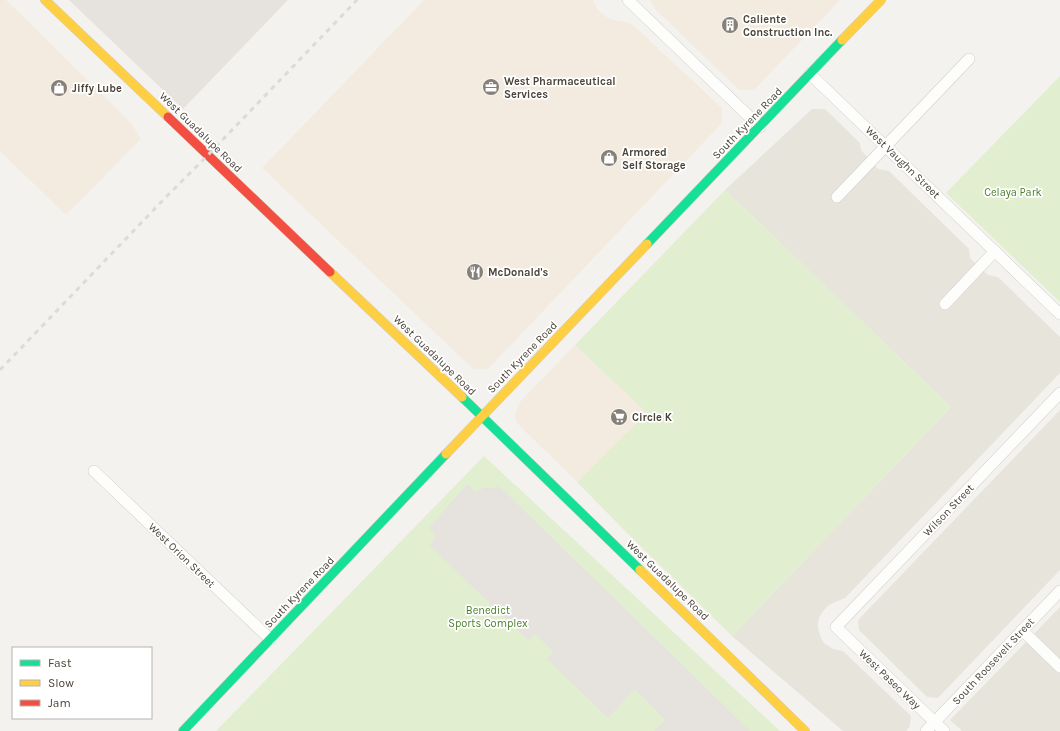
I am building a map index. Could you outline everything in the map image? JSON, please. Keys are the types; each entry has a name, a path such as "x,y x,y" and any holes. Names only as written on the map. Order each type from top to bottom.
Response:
{"main road":[{"name":"West Guadalupe Road","path":"45,0 482,417 805,731"},
{"name":"South Kyrene Road","path":"182,731 881,0"}],"street":[{"path":"628,0 760,127"},
{"path":"837,197 969,59"},
{"name":"West Vaughn Street","path":"810,74 1060,314"},
{"path":"945,304 995,251"},
{"name":"Wilson Street","path":"836,627 1060,393"},
{"name":"West Orion Street","path":"94,471 270,639"},
{"name":"South Roosevelt Street","path":"926,731 1060,590"},
{"name":"West Paseo Way","path":"836,627 944,731"},
{"path":"1022,630 1060,667"}],"shaded area":[{"path":"0,0 6,0 131,123 141,139 66,215 0,151"},
{"path":"69,0 288,0 183,109"},
{"path":"424,0 593,0 598,10 608,18 626,22 634,26 722,108 722,123 488,369 473,369 262,168"},
{"path":"650,0 840,0 754,90 739,90 656,10"},
{"path":"812,109 825,109 860,143 861,150 878,169 889,171 969,249 970,258 988,275 998,277 1060,337 1060,373 845,598 829,605 820,616 818,628 824,643 833,649 843,651 911,716 910,726 906,731 843,731 732,636 951,407 725,190"},
{"path":"575,345 647,413 577,482 520,426 516,421 515,416 520,402"},
{"path":"1060,410 1060,570 938,698 927,697 859,630 858,620"},
{"path":"467,484 476,492 486,487 496,489 498,485 750,731 654,731 665,720 635,689 608,718 547,659 553,651 535,634 528,640 429,545 436,537 429,528"},
{"path":"1060,607 1060,731 962,731 950,720"}],"green space":[{"name":"Celaya Park","path":"1060,76 1060,302 946,193"},
{"path":"725,190 951,407 732,636 577,482 647,413 575,345"},
{"name":"Benedict Sports Complex","path":"484,456 780,731 216,731"}],"railway":[{"path":"0,370 357,0"}],"traffic: fast":[{"path":"647,244 842,40"},
{"path":"462,397 640,570"},
{"path":"183,731 446,454"}],"traffic: slow":[{"path":"45,0 168,117"},
{"path":"842,40 881,0"},
{"path":"446,454 647,244"},
{"path":"330,272 462,397"},
{"path":"640,570 805,731"}],"traffic: jam":[{"path":"168,117 330,272"}],"place":[{"name":"Caliente Construction Inc.","path":"730,25"},
{"name":"West Pharmaceutical Services","path":"491,87"},
{"name":"Jiffy Lube","path":"59,88"},
{"name":"Armored Self Storage","path":"609,158"},
{"name":"McDonald's","path":"475,272"},
{"name":"Circle K","path":"619,417"}]}
